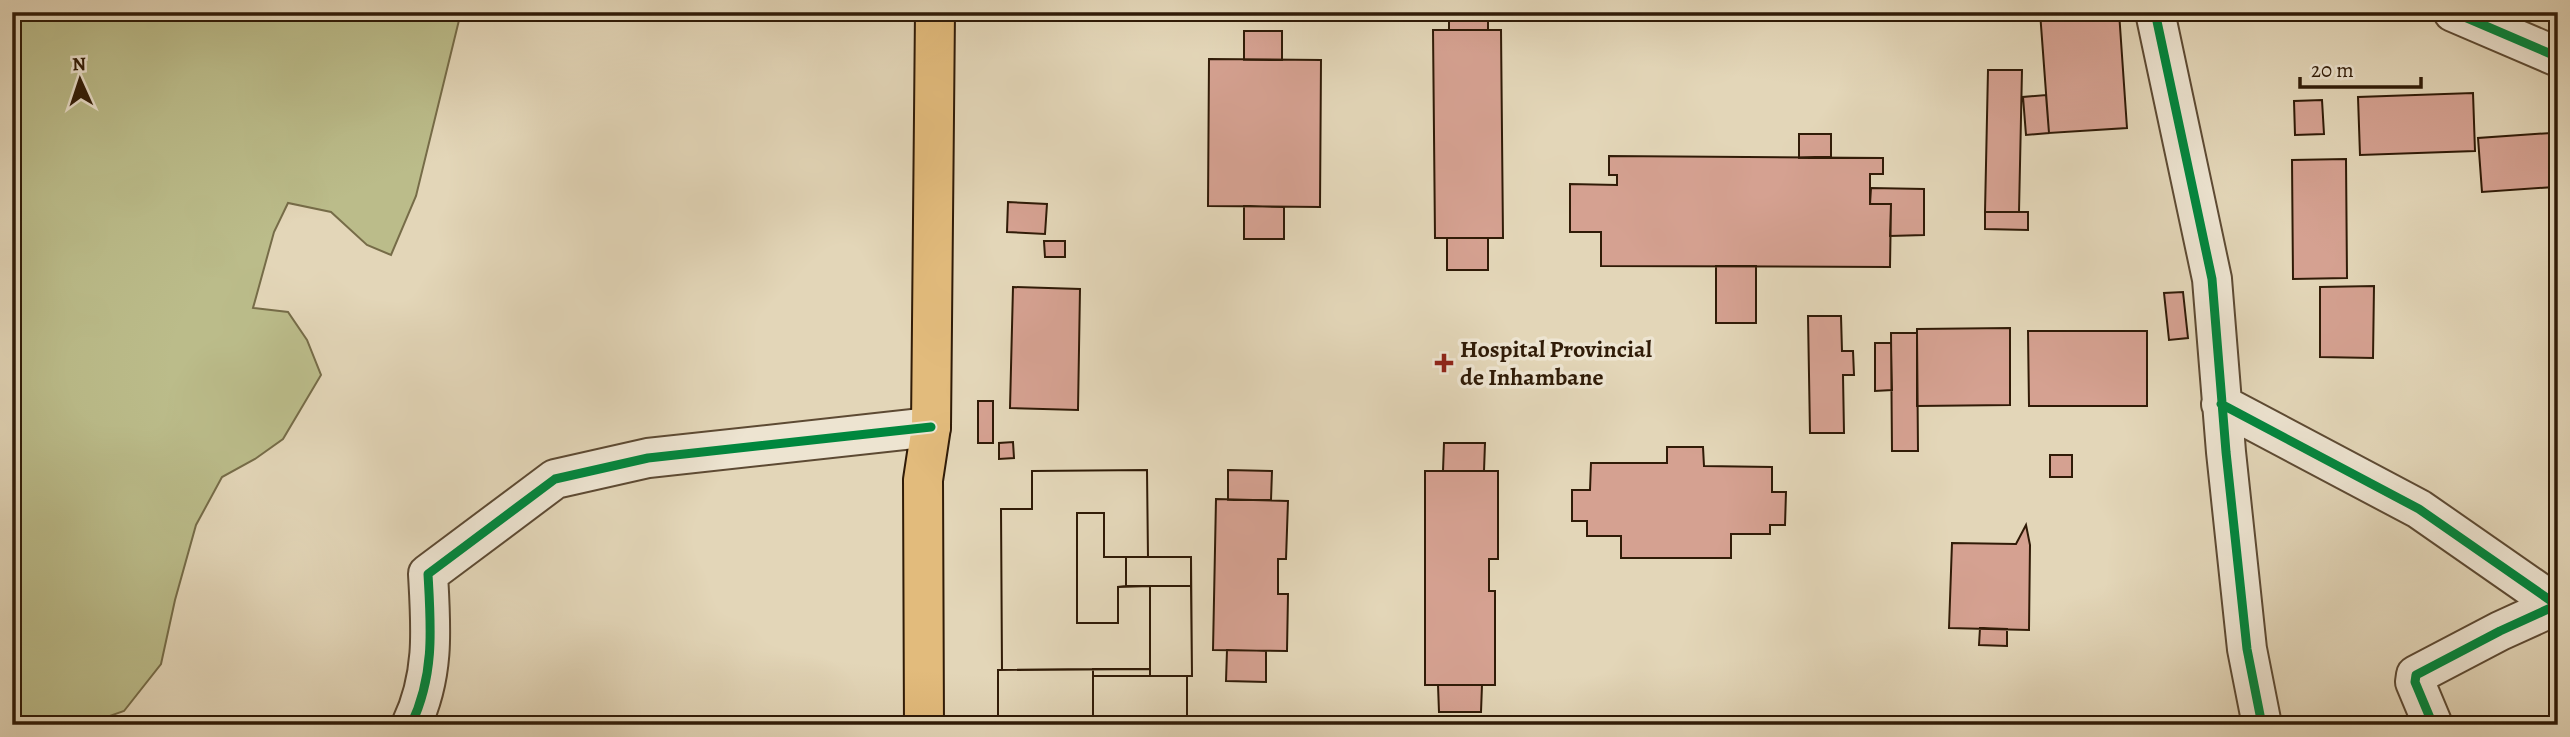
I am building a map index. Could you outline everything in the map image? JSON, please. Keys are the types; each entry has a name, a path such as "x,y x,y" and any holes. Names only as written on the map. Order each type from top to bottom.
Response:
{"main road":[{"path":"924,725 923,480 931,427 935,12"}],"street":[{"path":"2155,12 2211,279 2221,404 2247,649 2262,725"},
{"path":"2453,12 2558,57"},
{"path":"2221,404 2418,509 2557,606"},
{"path":"411,725 423,701 432,643 428,574 555,479 648,458 931,427"},
{"path":"2433,725 2415,682 2416,676 2500,631 2557,606"}],"green space":[{"path":"12,12 461,12 416,196 391,255 367,245 331,212 288,203 274,232 253,308 288,312 307,340 321,375 283,439 255,459 222,477 196,525 161,664 124,711 101,719 96,725 12,725"}],"building":[{"path":"1449,12 1488,12 1488,30 1449,30"},
{"path":"2040,12 2119,12 2127,128 2049,133"},
{"path":"1433,30 1501,30 1503,238 1435,238"},
{"path":"1244,31 1282,31 1282,60 1244,60"},
{"path":"1209,59 1321,60 1320,207 1208,206"},
{"path":"1988,70 2022,70 2019,212 1985,212"},
{"path":"2473,93 2475,151 2360,155 2358,97"},
{"path":"2046,95 2049,133 2026,135 2023,97"},
{"path":"2322,100 2324,134 2295,135 2294,101"},
{"path":"2551,133 2554,187 2482,192 2478,138"},
{"path":"1799,134 1831,134 1831,157 1799,158"},
{"path":"1609,156 1883,158 1883,174 1870,174 1870,204 1891,204 1890,267 1601,266 1601,232 1570,232 1570,184 1617,185 1617,175 1609,175"},
{"path":"2346,159 2347,278 2293,279 2292,160"},
{"path":"1871,188 1924,189 1924,235 1890,236 1891,204 1870,204"},
{"path":"1008,202 1047,204 1045,234 1007,232"},
{"path":"1244,206 1284,207 1284,239 1244,239"},
{"path":"1985,212 2028,212 2028,230 1985,229"},
{"path":"1447,238 1488,238 1488,270 1447,270"},
{"path":"1044,241 1065,241 1065,257 1045,257"},
{"path":"1716,266 1756,266 1756,323 1716,323"},
{"path":"2374,286 2373,358 2320,357 2320,287"},
{"path":"1013,287 1080,289 1078,410 1010,408"},
{"path":"2183,292 2188,338 2169,340 2164,293"},
{"path":"1808,316 1841,316 1842,351 1853,351 1854,375 1843,375 1844,433 1810,433"},
{"path":"2010,328 2010,405 1917,406 1917,329"},
{"path":"2028,331 2147,331 2147,406 2029,406"},
{"path":"1891,333 1917,333 1918,451 1892,451"},
{"path":"1875,343 1891,343 1892,390 1875,391"},
{"path":"978,401 993,401 993,443 978,443"},
{"path":"1013,442 1014,458 999,459 999,443"},
{"path":"1444,443 1485,443 1484,471 1443,471"},
{"path":"1667,447 1703,447 1704,466 1772,467 1772,492 1786,492 1785,525 1770,525 1770,534 1731,534 1731,558 1621,558 1621,536 1587,536 1587,521 1572,521 1572,490 1590,490 1591,463 1667,463"},
{"path":"2050,455 2072,455 2072,477 2050,477"},
{"path":"1147,470 1148,557 1191,557 1192,676 1187,676 1187,724 998,725 998,670 1002,670 1001,509 1032,509 1032,471","holes":["1077,513 1104,513 1104,557 1126,557 1126,586 1118,587 1118,623 1077,623","1093,669 1150,669 1150,676 1093,676"]},
{"path":"1147,470 1148,557 1104,557 1104,513 1077,513 1077,623 1118,623 1118,587 1150,586 1150,669 1002,670 1001,509 1032,509 1032,471"},
{"path":"1228,470 1272,471 1271,500 1228,500"},
{"path":"1425,471 1498,471 1498,559 1489,559 1489,591 1495,591 1495,685 1425,685"},
{"path":"1216,499 1288,501 1286,559 1278,559 1278,594 1288,594 1287,651 1213,650"},
{"path":"2026,525 2030,545 2029,630 1949,628 1952,543 2016,544"},
{"path":"1126,557 1191,557 1191,586 1126,586"},
{"path":"1150,586 1191,586 1192,676 1150,676"},
{"path":"1980,628 2007,629 2007,646 1979,645"},
{"path":"1227,650 1266,651 1266,682 1226,681"},
{"path":"1093,669 1093,725 998,724 998,670"},
{"path":"1093,676 1187,676 1187,724 1093,725"},
{"path":"1438,685 1482,685 1481,712 1439,712"}],"cycle path":[{"path":"2155,12 2212,279 2226,452 2247,649 2262,725"},
{"path":"2453,12 2558,57"},
{"path":"2221,404 2419,509 2557,605 2416,675 2415,682 2433,725"},
{"path":"411,725 419,706 428,669 428,574 555,479 648,458 931,427"}],"place":[{"name":"Hospital Provincial de Inhambane","path":"1444,363"}]}
